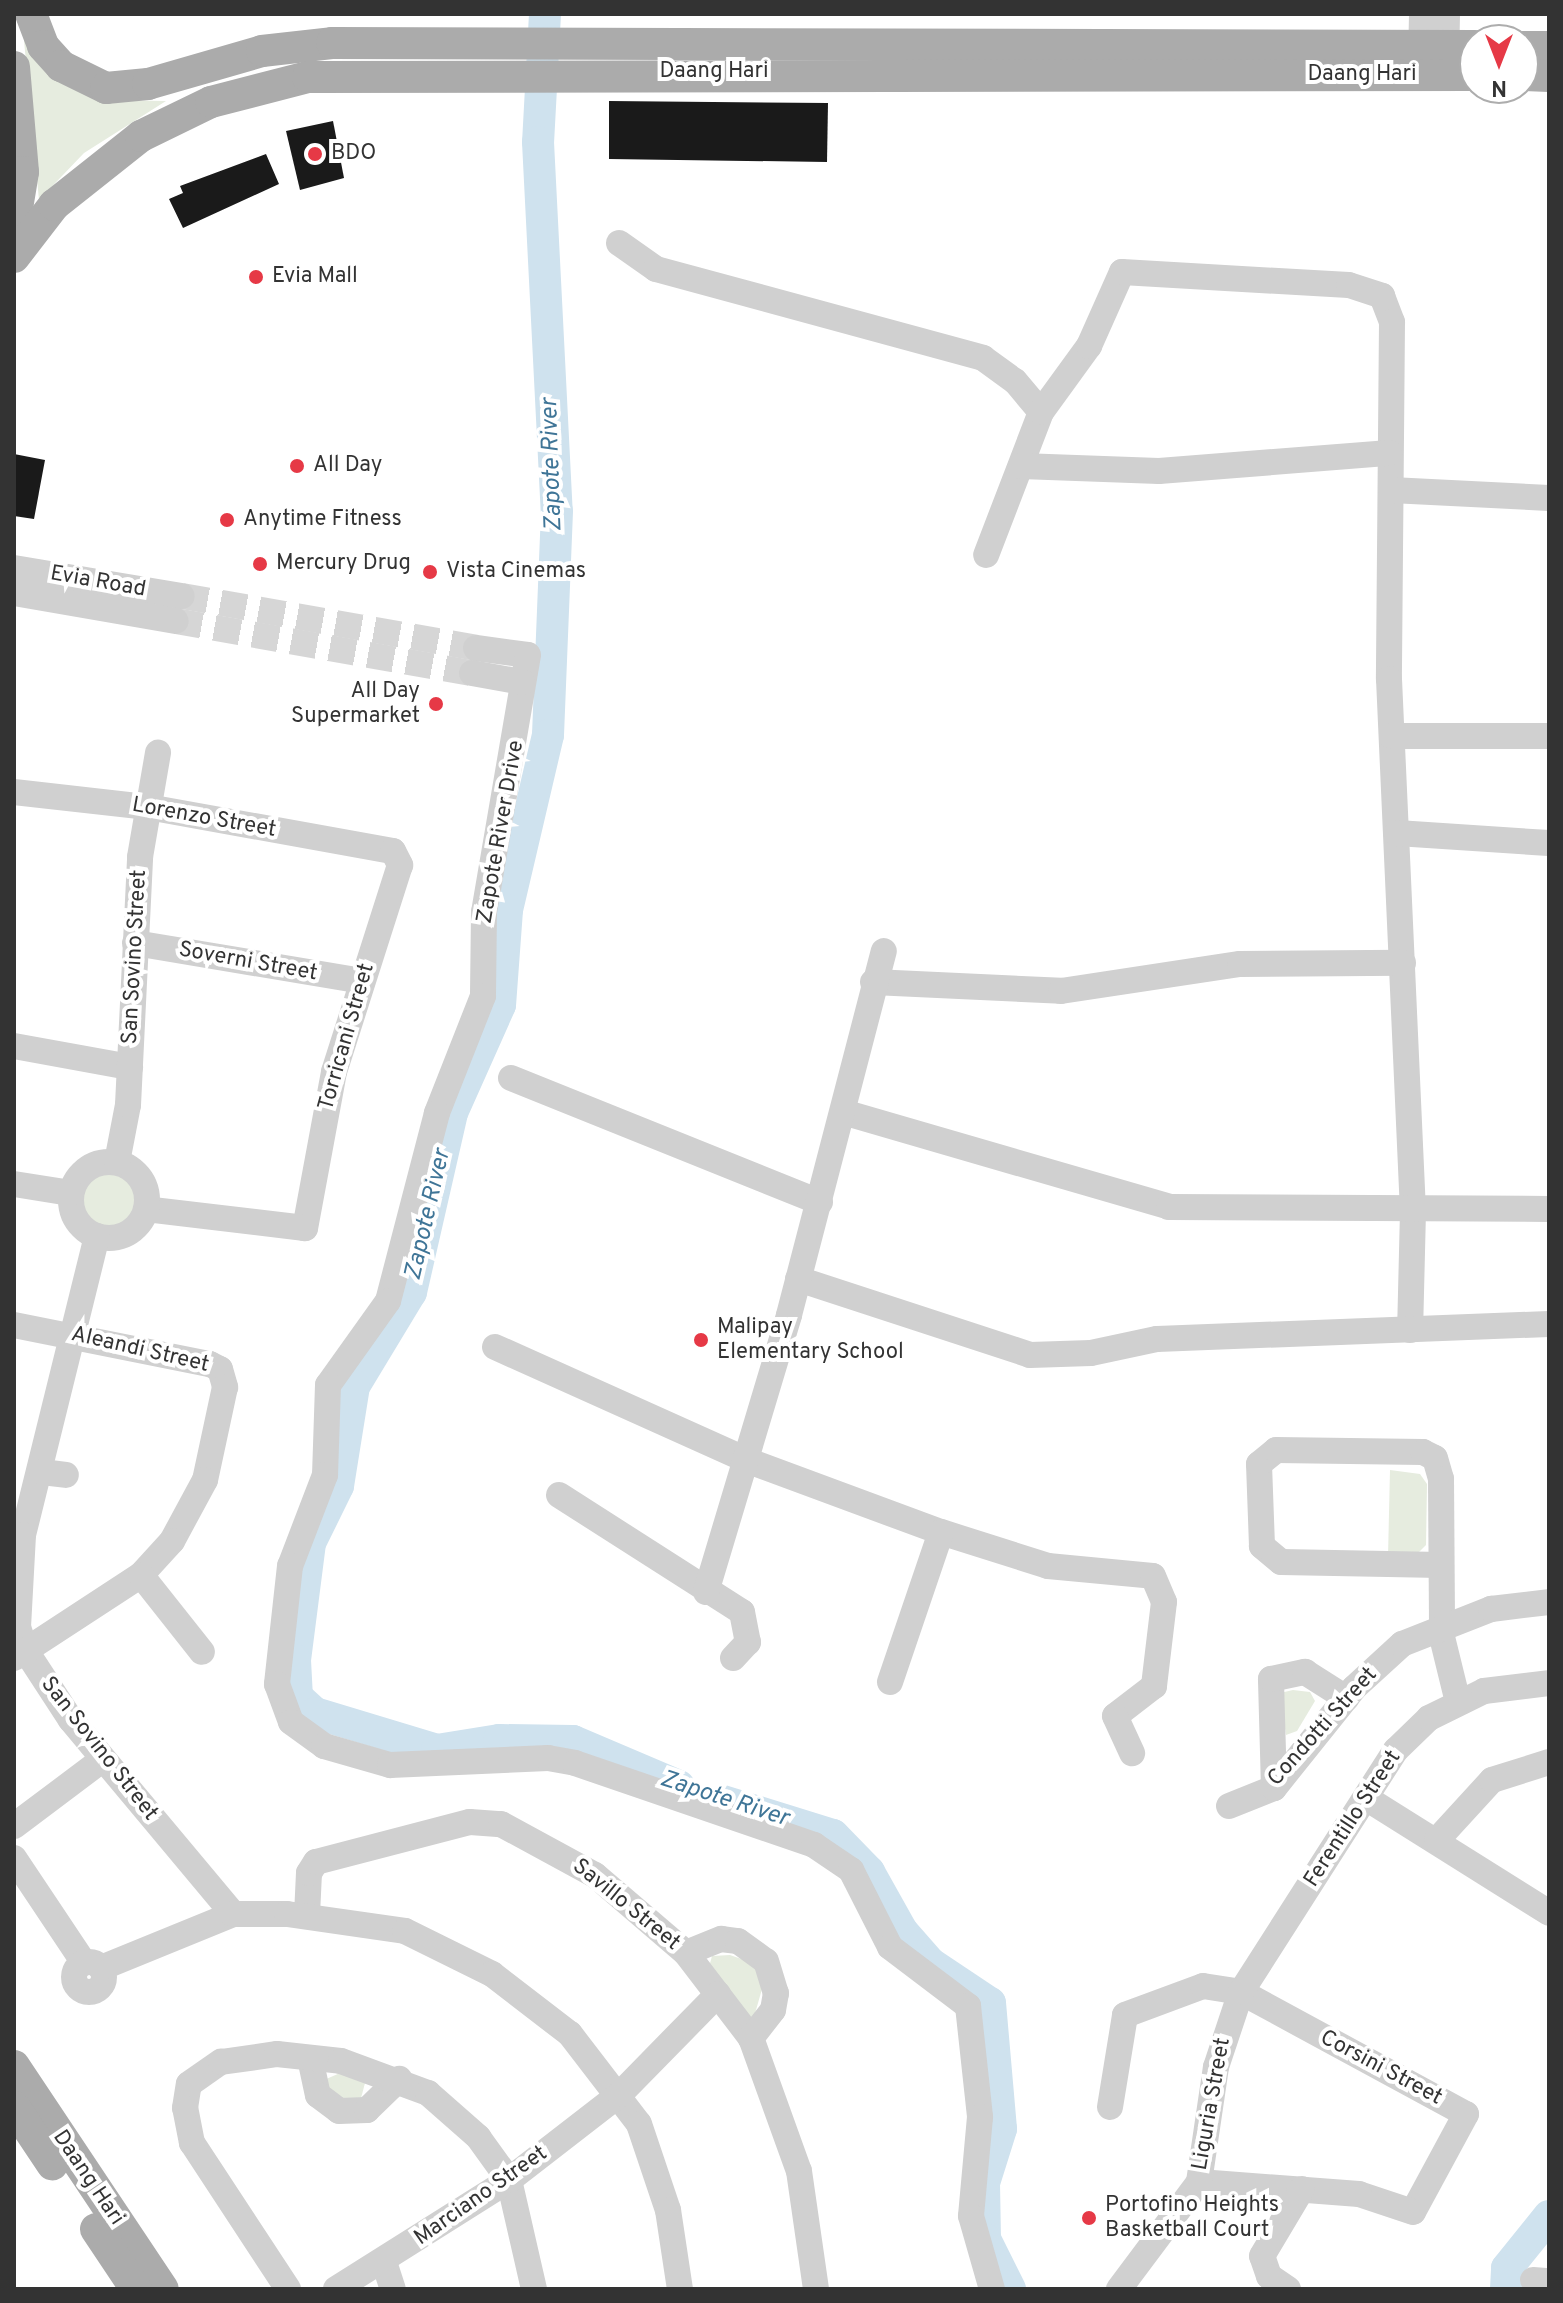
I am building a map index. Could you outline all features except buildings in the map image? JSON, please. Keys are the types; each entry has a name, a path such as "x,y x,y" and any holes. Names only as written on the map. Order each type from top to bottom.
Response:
{"main road":[{"name":"Daang Hari","path":"31,14 43,46 61,66 106,88 148,84 305,45 473,57 1447,61"},
{"name":"Daang Hari","path":"14,257 85,176 141,136 211,102 308,77 473,57"},
{"path":"14,67 23,172 14,227"},
{"name":"Daang Hari","path":"14,2066 163,2289"},
{"name":"Daang Hari","path":"14,2107 136,2289"}],"street":[{"path":"1422,14 1447,61"},
{"path":"1447,14 1447,61"},
{"path":"619,243 656,269 983,358 1041,412"},
{"path":"986,555 1041,412 1089,346 1122,272 1349,285 1382,296 1392,322 1389,453 1392,736 1413,1211 1410,1330"},
{"path":"1021,466 1159,471 1389,453"},
{"path":"1391,490 1549,498"},
{"name":"Evia Road","path":"14,568 179,609 14,593"},
{"name":"Zapote River Drive","path":"522,682 474,660 528,655 507,804 484,912 483,996 437,1113 388,1301 328,1385 325,1475 290,1566 277,1684 291,1722 324,1746 390,1765 548,1758 575,1763 814,1845 851,1870 890,1947 968,2006 980,2117 971,2216 992,2289"},
{"path":"1392,736 1549,736"},
{"name":"San Sovino Street","path":"117,1162 130,1067 135,943 148,807 158,753"},
{"name":"Lorenzo Street","path":"14,792 148,807 393,851"},
{"path":"1397,833 1549,843"},
{"name":"Torricani Street","path":"146,1209 305,1228 328,1097 361,981 400,865 393,851"},
{"name":"Soverni Street","path":"135,943 361,981"},
{"path":"706,1592 820,1202 873,982 884,951"},
{"path":"873,982 1061,991 1240,964 1403,963"},
{"path":"14,1046 130,1067"},
{"path":"511,1078 820,1202"},
{"path":"843,1112 1169,1207 1413,1211 1549,1209"},
{"path":"117,1162 141,1179 146,1209 128,1233 97,1236 76,1219 71,1193 88,1168 117,1162"},
{"path":"14,1184 71,1193"},
{"name":"San Sovino Street","path":"97,1236 72,1334 54,1474 18,1566 15,1602 20,1654 102,1760 233,1914"},
{"path":"798,1279 1030,1355 1091,1353 1157,1339 1549,1324"},
{"name":"Aleandi Street","path":"14,1325 72,1334 210,1364 225,1378 205,1480 172,1541 141,1575 20,1654"},
{"path":"495,1347 746,1460 941,1532 1048,1566 1153,1576 1164,1602 1154,1686 1115,1716 1132,1753"},
{"path":"1441,1565 1281,1562 1262,1546 1259,1464 1276,1450 1423,1452 1435,1458 1441,1479 1441,1565 1441,1626 1458,1702"},
{"path":"559,1495 747,1621 748,1642 733,1658"},
{"path":"890,1682 941,1532"},
{"path":"141,1575 202,1652"},
{"name":"Condotti Street","path":"1229,1806 1274,1788 1346,1698 1402,1644 1441,1626 1513,1603 1549,1602"},
{"path":"1274,1788 1271,1679 1305,1672 1346,1698"},
{"name":"Ferentillo Street","path":"1241,1992 1366,1798 1413,1732 1458,1702 1507,1684 1549,1683"},
{"path":"14,1826 102,1760"},
{"path":"1437,1840 1492,1780 1549,1762"},
{"path":"1366,1798 1548,1910"},
{"name":"Savillo Street","path":"307,1915 309,1873 316,1862 486,1821 595,1875 686,1953 751,2038 799,2171 816,2289"},
{"path":"14,1858 92,1966 233,1914 307,1915 405,1931 492,1974 570,2034 620,2094 654,2162 680,2289"},
{"path":"686,1953 721,1939 738,1941 766,1961 775,1985 773,2010 751,2038"},
{"path":"1110,2107 1125,2015 1189,1988 1241,1992"},
{"name":"Liguria Street","path":"1119,2289 1199,2182 1218,2056 1241,1992"},
{"name":"Corsini Street","path":"1241,1992 1466,2114 1413,2212 1359,2194 1302,2189"},
{"name":"Marciano Street","path":"336,2289 384,2262 509,2180 620,2094 718,1994"},
{"path":"288,2289 192,2143 185,2108 189,2084 221,2062 277,2054 310,2058 399,2079 451,2111 509,2180 534,2289"},
{"path":"310,2058 318,2095 339,2111 367,2110 399,2079"},
{"path":"1199,2182 1302,2189 1263,2248 1269,2276 1288,2289"},
{"path":"384,2262 393,2289"}],"shaded area":[{"path":"23,30 105,100 166,101 84,153 39,200"},
{"path":"109,1173 128,1181 136,1200 128,1219 109,1227 90,1219 82,1200 90,1181"},
{"path":"1390,1470 1420,1474 1427,1484 1426,1545 1415,1556 1388,1557"},
{"path":"1293,1690 1310,1692 1315,1701 1297,1731 1286,1735 1280,1693"},
{"path":"730,1955 753,1963 764,1982 754,2017 747,2017 709,1967 712,1956"},
{"path":"340,2073 365,2083 360,2102 338,2100 324,2080"}],"waterway":[{"name":"Zapote River","path":"545,14 538,142 557,511 548,735 507,910 500,1005 452,1113 411,1292 354,1386 338,1486 310,1543 295,1660 297,1697 315,1713 437,1750 499,1740 573,1741 679,1786"},
{"name":"Zapote River","path":"723,1801 833,1835 869,1872 902,1931 930,1963 990,2003 1001,2129 984,2183 985,2239 1010,2289"},
{"path":"1506,2289 1507,2268 1549,2216"}],"tunnel":[{"path":"182,596 476,648"},
{"path":"176,621 472,673"}],"place":[{"name":"BDO","path":"315,154"},
{"name":"Evia Mall","path":"256,277"},
{"name":"All Day","path":"297,466"},
{"name":"Anytime Fitness","path":"227,520"},
{"name":"Mercury Drug","path":"260,564"},
{"name":"Vista Cinemas","path":"430,572"},
{"name":"All Day Supermarket","path":"436,704"},
{"name":"Malipay Elementary School","path":"701,1340"},
{"name":"Portofino Heights Basketball Court","path":"1089,2218"}]}
